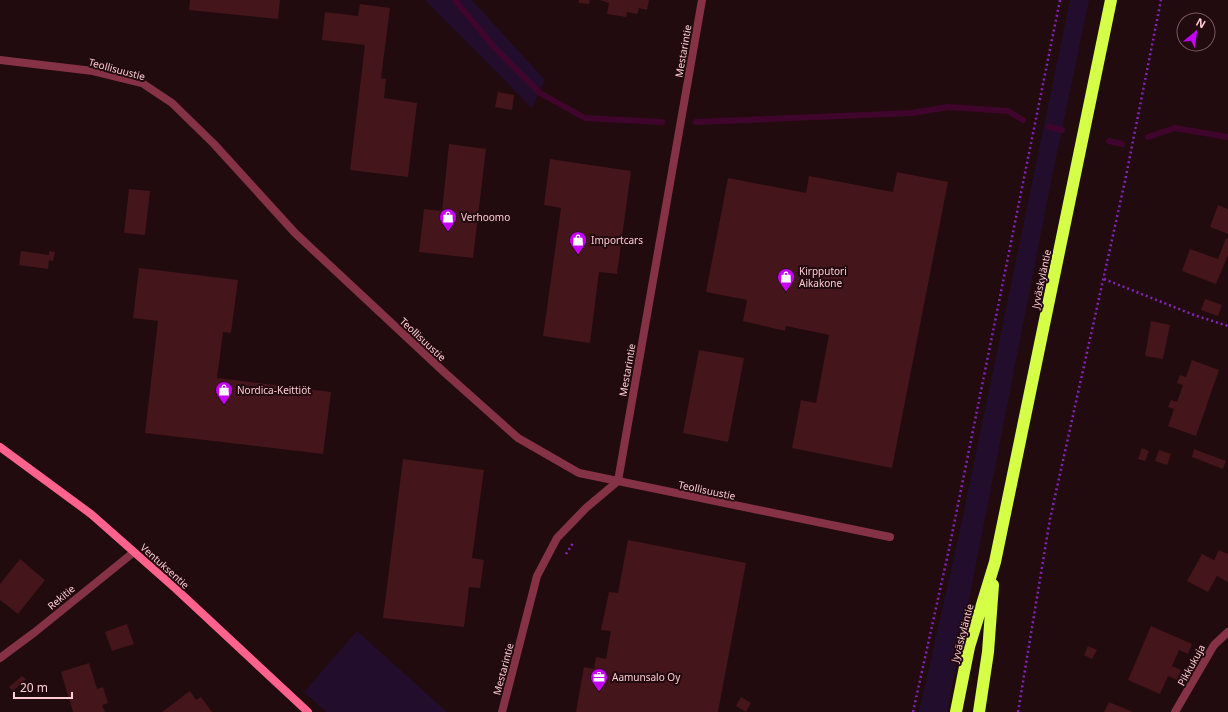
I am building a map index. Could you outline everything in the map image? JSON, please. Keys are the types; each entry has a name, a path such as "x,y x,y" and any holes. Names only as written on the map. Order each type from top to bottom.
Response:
{"highway":[{"name":"Jyväskyläntie","path":"956,712 969,647 995,562 1111,0"},
{"name":"Jyväskyläntie","path":"980,712 988,652 995,562"}],"main road":[{"name":"Ventuksentie","path":"0,447 91,514 176,589 308,712"}],"street":[{"name":"Mestarintie","path":"502,712 537,576 557,538 586,508 618,481 702,0"},
{"name":"Teollisuustie","path":"0,60 92,71 142,84 172,103 214,144 295,233 444,372 518,438 579,473 890,537"},
{"name":"Rekitie","path":"0,658 35,632 134,552"},
{"name":"Pikkukuja","path":"1175,712 1214,644 1228,632"}],"path":[{"path":"913,712 954,526 1060,0"},
{"path":"1018,712 1050,518 1104,278 1162,0"},
{"path":"1104,278 1228,326"},
{"path":"562,560 575,542"}],"shaded area":[{"path":"425,0 472,0 545,80 532,108"},
{"path":"1070,0 1089,0 1052,177 947,712 919,712 960,530"},
{"path":"357,631 447,712 326,712 304,692"}],"building":[{"path":"190,0 280,0 278,19 189,10"},
{"path":"579,0 590,0 589,4 578,3"},
{"path":"600,0 649,0 647,10 639,8 637,14 627,12 626,17 607,14 609,3"},
{"path":"360,4 390,8 381,78 386,79 384,98 417,103 408,177 350,170 365,45 322,40 325,12 358,16"},
{"path":"498,92 514,95 512,110 495,107"},
{"path":"449,144 486,149 473,258 419,252 424,209 442,211"},
{"path":"550,159 631,171 617,274 599,272 590,343 543,336 561,208 544,205"},
{"path":"897,172 948,182 892,468 792,448 801,400 816,403 829,335 786,326 785,331 743,321 747,300 706,292 728,178 806,193 809,176 893,192"},
{"path":"129,189 150,191 145,235 124,233"},
{"path":"1218,205 1228,209 1228,234 1210,227"},
{"path":"1226,238 1228,239 1228,255 1216,284 1182,271 1190,249 1218,259"},
{"path":"21,251 49,255 49,251 55,252 53,261 49,260 48,269 19,265"},
{"path":"139,268 238,280 231,333 223,332 217,378 331,392 323,454 145,433 158,321 133,318"},
{"path":"1205,299 1222,305 1218,316 1201,310"},
{"path":"1151,321 1170,325 1163,359 1145,356"},
{"path":"699,350 744,358 728,442 683,433"},
{"path":"1192,360 1219,370 1196,436 1168,426 1174,409 1168,407 1171,400 1177,402 1183,385 1177,383 1180,375 1186,377"},
{"path":"1142,448 1149,451 1145,461 1138,459"},
{"path":"1194,449 1226,461 1223,469 1192,457"},
{"path":"1159,450 1171,454 1167,465 1155,461"},
{"path":"403,459 484,470 472,558 484,560 480,588 469,587 464,627 383,618"},
{"path":"628,540 746,563 718,712 576,712 584,667 594,669 596,657 606,659 611,631 601,630 609,592 618,593"},
{"path":"1219,550 1228,554 1228,582 1217,576 1208,592 1187,581 1202,554 1214,560"},
{"path":"20,559 45,580 18,614 0,600 0,584"},
{"path":"127,624 134,644 112,651 105,632"},
{"path":"1151,626 1192,644 1188,654 1179,650 1172,666 1181,670 1177,680 1168,676 1160,694 1128,680"},
{"path":"1088,646 1097,650 1092,659 1084,655"},
{"path":"89,663 97,689 103,687 108,703 102,705 105,712 73,712 61,672"},
{"path":"22,676 26,679 13,691 9,687"},
{"path":"190,691 196,700 201,697 212,712 162,712"},
{"path":"741,697 751,703 746,712 736,706"},
{"path":"1109,702 1133,712 1104,712"}],"waterway":[{"path":"455,0 494,47 540,93 585,118 662,122"},
{"path":"696,122 912,113 948,107 1008,111 1023,120"},
{"path":"1049,127 1062,130"},
{"path":"1148,137 1175,128 1228,137"},
{"path":"1109,141 1122,144"}],"place":[{"name":"Verhoomo","path":"448,232"},
{"name":"Importcars","path":"578,255"},
{"name":"Kirpputori Aikakone","path":"786,292"},
{"name":"Nordica-Keittiöt","path":"224,405"},
{"name":"Aamunsalo Oy","path":"599,692"}]}
